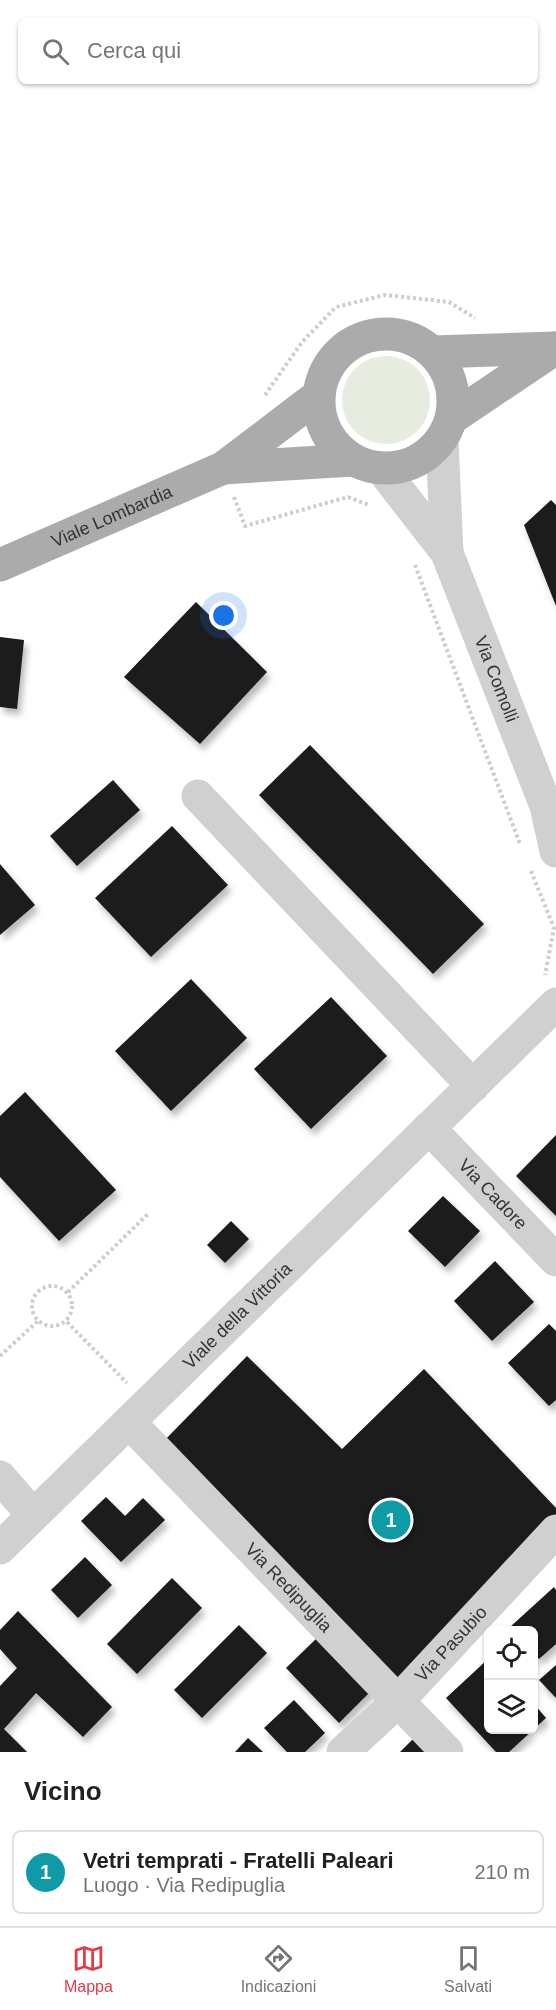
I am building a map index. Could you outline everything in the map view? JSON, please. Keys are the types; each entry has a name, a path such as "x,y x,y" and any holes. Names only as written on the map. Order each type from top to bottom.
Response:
{"main road":[{"path":"447,429 454,394 447,372 433,352 412,339 388,334 363,338 341,351 326,371 319,394 320,414 327,432 338,448 367,464 405,466 426,456 447,429 556,348"},
{"path":"433,352 556,348"},
{"name":"Viale Lombardia","path":"0,565 223,468 319,394"},
{"name":"Viale Lombardia","path":"223,468 367,464"}],"street":[{"name":"Via Comolli","path":"447,429 447,553"},
{"name":"Via Comolli","path":"367,464 447,553 551,812 556,851"},
{"path":"198,796 473,1086"},
{"name":"Viale della Vittoria","path":"0,1548 556,1004"},
{"name":"Via Cadore","path":"429,1128 556,1260"},
{"name":"Via Redipuglia","path":"129,1422 447,1752"},
{"path":"0,1477 33,1515"},
{"name":"Via Pasubio","path":"343,1752 398,1701 556,1531"}],"path":[{"path":"68,1292 149,1213"},
{"path":"53,1286 68,1292 73,1307 67,1322 52,1327 38,1321 32,1306 38,1292 53,1286"},
{"path":"0,1356 38,1321"},
{"path":"67,1322 130,1386"}],"shaded area":[{"path":"377,356 395,356 411,363 423,375 430,391 430,409 423,425 411,437 395,444 377,444 361,437 349,425 342,409 342,391 349,375 361,363"}],"building":[{"path":"551,500 556,505 556,606 524,525"},
{"path":"196,602 267,672 200,744 124,677"},
{"path":"0,637 24,640 17,709 0,707"},
{"path":"310,745 484,924 433,974 259,795"},
{"path":"113,780 140,810 77,866 50,836"},
{"path":"172,826 228,885 151,957 95,898"},
{"path":"0,864 35,905 0,935"},
{"path":"191,979 247,1038 171,1111 115,1051"},
{"path":"331,997 387,1056 311,1129 254,1069"},
{"path":"25,1092 116,1190 59,1241 0,1177 0,1116"},
{"path":"556,1135 556,1216 516,1176"},
{"path":"443,1196 480,1231 445,1267 408,1231"},
{"path":"231,1221 249,1239 225,1263 207,1245"},
{"path":"495,1261 534,1302 492,1341 454,1301"},
{"path":"549,1324 556,1331 556,1400 549,1406 508,1363"},
{"path":"247,1356 342,1449 424,1369 556,1508 556,1531 398,1701 158,1447"},
{"path":"106,1497 125,1516 143,1498 165,1520 121,1562 81,1521"},
{"path":"85,1557 112,1585 78,1618 51,1590"},
{"path":"172,1578 202,1608 137,1674 107,1644"},
{"path":"554,1587 556,1590 556,1644 539,1659 538,1626 511,1626"},
{"path":"18,1611 112,1707 83,1737 36,1693 4,1729 27,1752 0,1752 0,1686 17,1668 0,1649 0,1630"},
{"path":"239,1625 267,1653 202,1718 174,1690"},
{"path":"320,1635 373,1689 339,1723 286,1668"},
{"path":"484,1663 484,1734 529,1734 509,1752 496,1752 446,1698"},
{"path":"556,1665 556,1698 539,1680"},
{"path":"294,1700 325,1733 305,1752 287,1752 264,1728"},
{"path":"538,1709 546,1718 538,1725"},
{"path":"416,1736 431,1752 400,1752"},
{"path":"248,1738 263,1752 235,1752"}],"place":[{"name":"Vetri temprati - Fratelli Paleari","path":"391,1520"}]}
